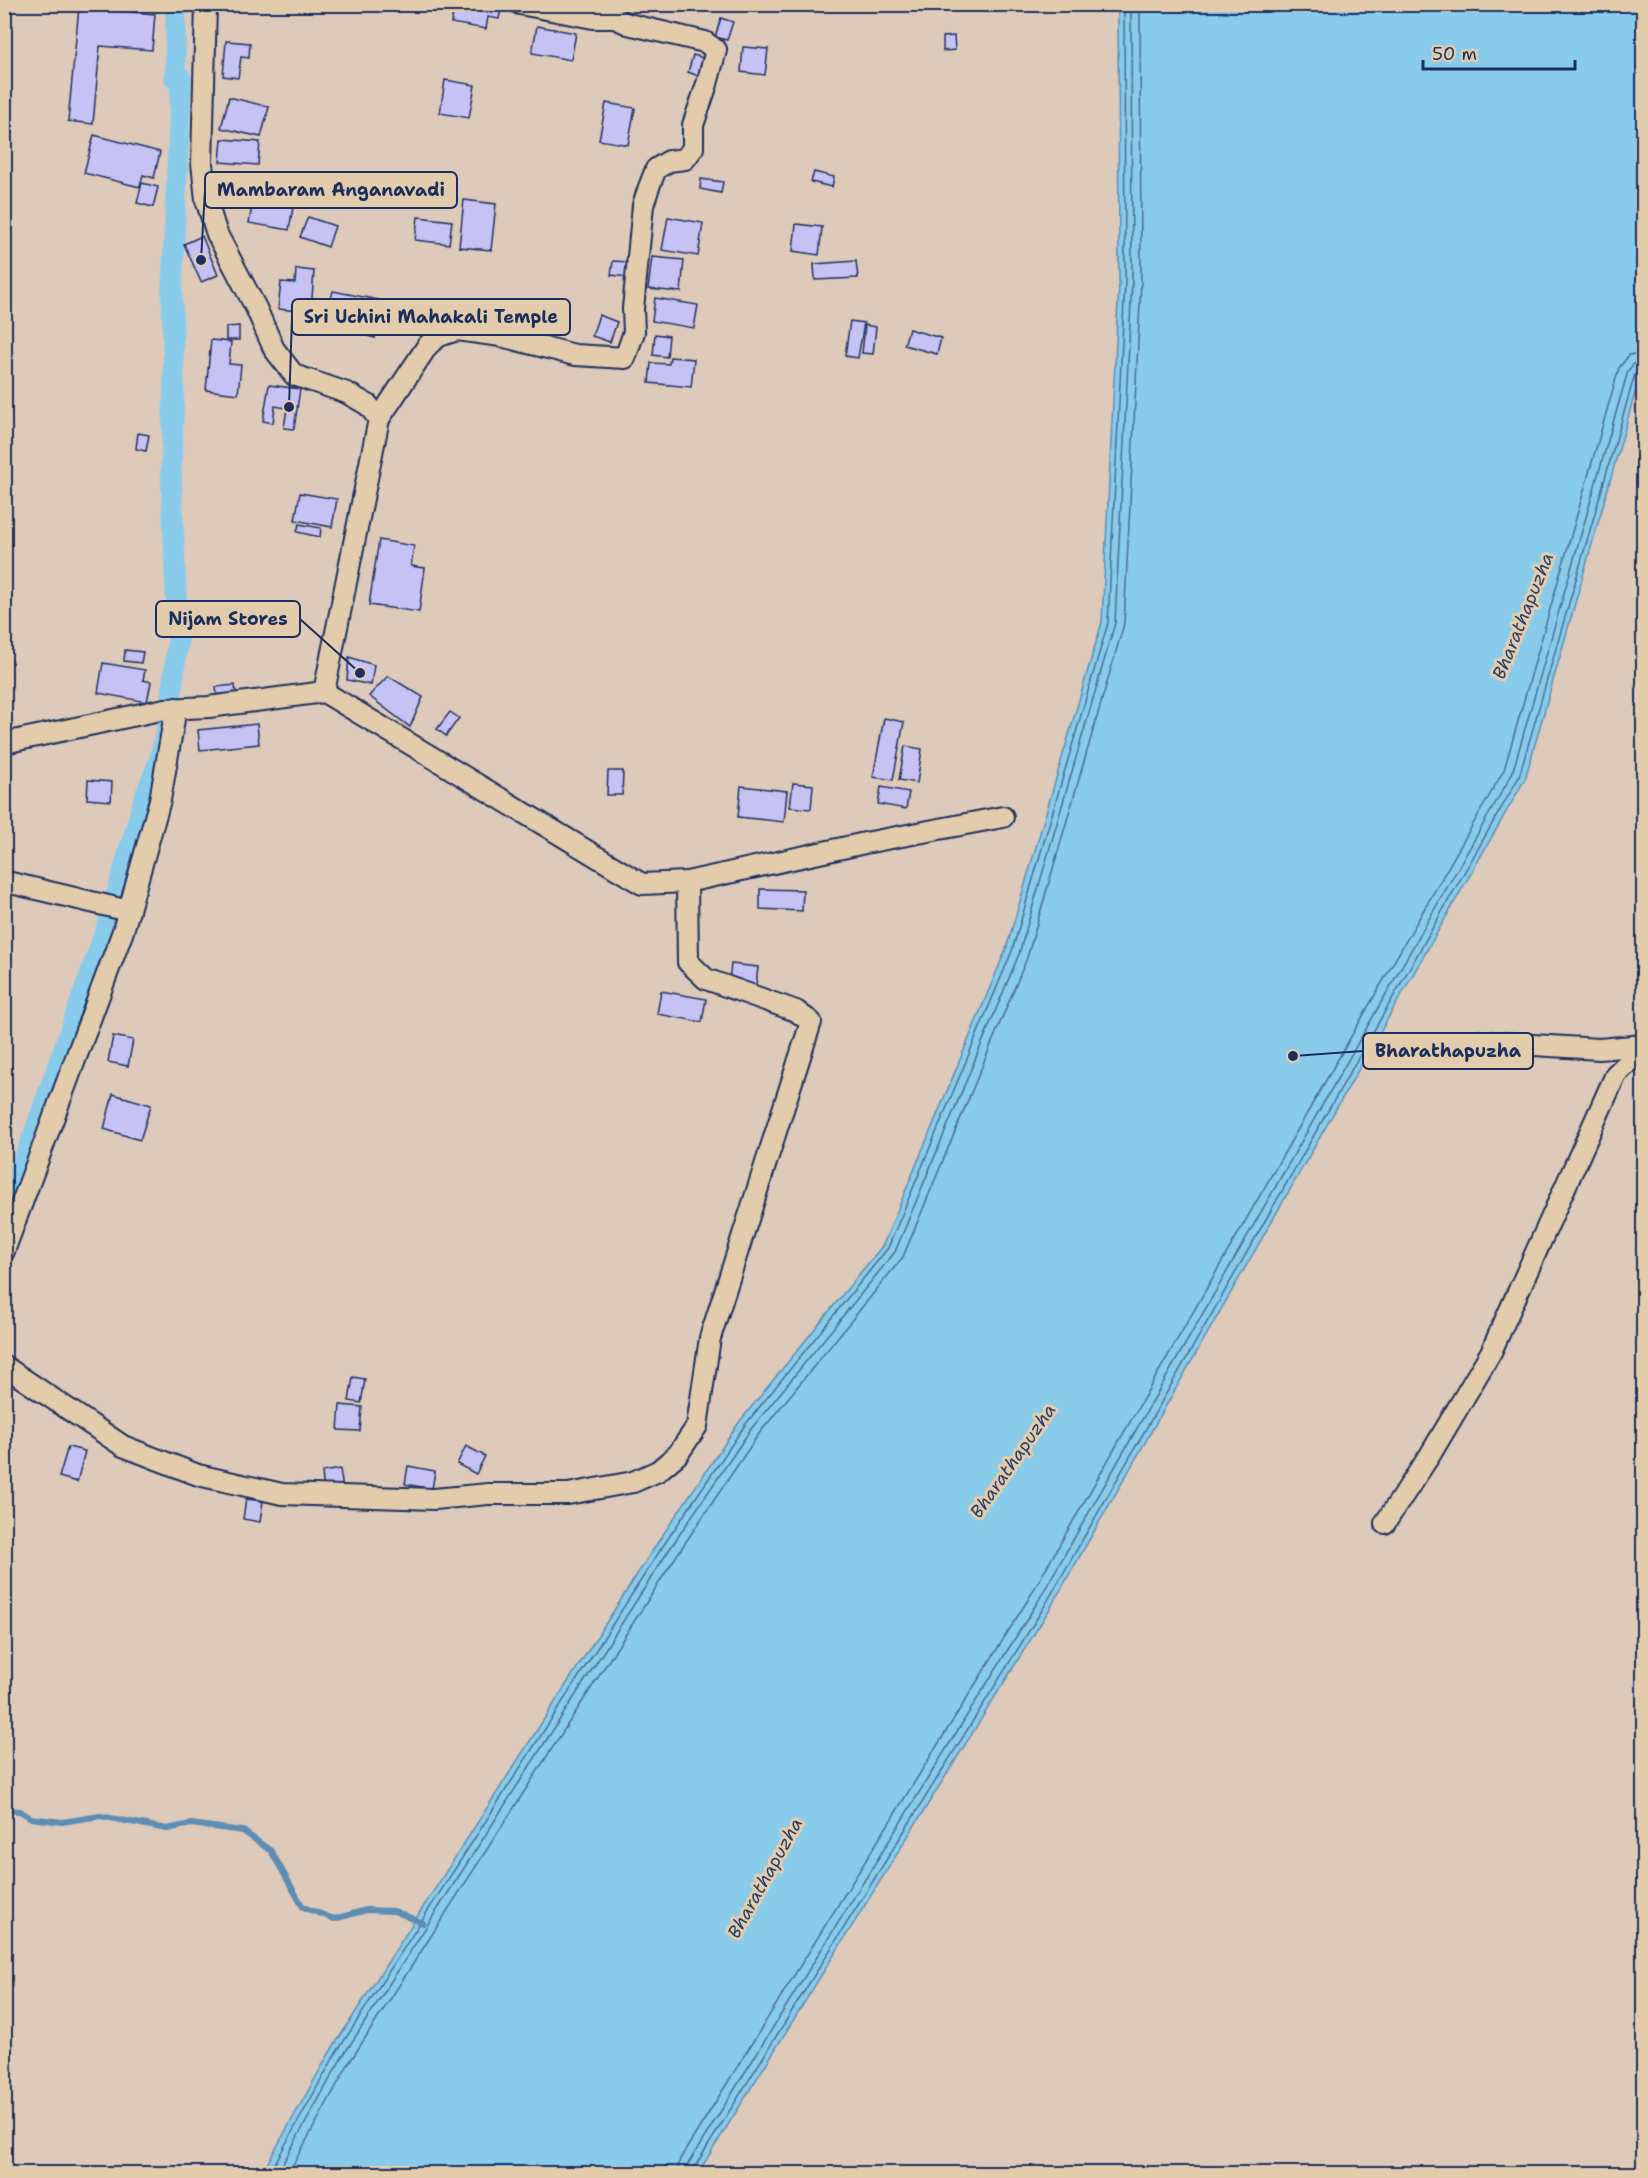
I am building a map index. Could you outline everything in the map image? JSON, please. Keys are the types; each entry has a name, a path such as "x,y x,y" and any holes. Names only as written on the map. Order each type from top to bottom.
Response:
{"street":[{"path":"206,4 202,163 206,200 217,234 256,308 274,349 294,375 347,393 368,405 379,419"},
{"path":"324,692 379,419 428,345 439,336 457,330 501,336 574,356 625,357 634,332 634,298 643,205 648,187 657,169 669,161 685,159 693,148 693,125 716,50 705,42 628,24 615,18 593,18 520,4"},
{"path":"4,744 165,709 209,707 324,692 642,884 687,882 865,843 1003,817"},
{"path":"4,1251 129,911 160,800 176,708"},
{"path":"7,882 129,911"},
{"path":"4,1366 123,1446 198,1475 282,1494 434,1499 488,1494 568,1494 633,1482 658,1471 678,1454 697,1426 711,1338 811,1022 796,1011 706,979 688,962 687,882"},
{"path":"1469,1041 1599,1048 1644,1046"},
{"path":"1384,1523 1430,1455 1491,1352 1616,1074 1644,1046"}],"water":[{"path":"1118,5 1643,5 1643,365 1525,779 1049,1610 698,2173 262,2173 330,2052 658,1542 740,1421 883,1245 1006,949 1102,622 1119,282"}],"building":[{"path":"455,4 502,4 499,19 488,17 486,29 451,23"},
{"path":"79,7 155,14 152,50 100,46 93,124 68,121"},
{"path":"721,18 733,22 727,40 715,37"},
{"path":"537,26 576,33 571,60 532,53"},
{"path":"954,36 955,50 943,51 943,37"},
{"path":"226,41 250,43 249,58 241,57 238,78 223,76"},
{"path":"743,47 768,49 765,75 741,72"},
{"path":"693,55 707,59 701,77 688,72"},
{"path":"445,80 475,85 469,118 440,113"},
{"path":"229,97 269,107 261,137 221,128"},
{"path":"606,103 635,108 628,145 599,140"},
{"path":"94,135 160,152 154,178 143,175 140,187 84,173"},
{"path":"222,139 260,142 258,165 220,162"},
{"path":"814,172 834,177 832,187 811,182"},
{"path":"701,179 723,182 721,193 700,189"},
{"path":"142,183 158,187 153,207 137,203"},
{"path":"254,195 294,202 289,230 249,223"},
{"path":"464,200 496,204 491,250 459,247"},
{"path":"308,217 335,226 328,247 300,237"},
{"path":"418,217 452,221 449,244 415,240"},
{"path":"668,217 703,223 698,256 662,250"},
{"path":"796,224 822,227 819,255 793,251"},
{"path":"202,236 218,275 201,282 184,244"},
{"path":"652,257 684,260 681,292 648,289"},
{"path":"613,261 629,262 628,277 611,275"},
{"path":"856,261 858,278 815,280 814,264"},
{"path":"296,269 314,271 311,312 278,309 281,282 295,283"},
{"path":"333,291 384,301 375,338 324,325"},
{"path":"655,298 698,305 694,328 652,321"},
{"path":"599,315 617,322 610,342 592,336"},
{"path":"850,321 864,323 858,358 845,356"},
{"path":"865,325 876,327 873,354 862,353"},
{"path":"239,326 239,340 226,340 226,327"},
{"path":"909,329 941,338 937,354 904,345"},
{"path":"655,334 669,336 667,357 653,355"},
{"path":"211,340 231,342 229,364 241,365 238,394 206,390"},
{"path":"670,357 694,359 691,387 649,383 651,363 669,364"},
{"path":"269,385 300,389 294,429 284,428 287,408 275,406 273,423 263,421"},
{"path":"138,433 149,435 146,451 136,449"},
{"path":"300,493 337,499 332,527 295,520"},
{"path":"299,524 321,528 320,537 297,532"},
{"path":"379,540 414,546 411,566 425,568 419,612 369,605"},
{"path":"125,650 143,652 141,663 124,661"},
{"path":"349,657 374,665 371,685 347,680"},
{"path":"103,663 145,670 143,680 151,682 147,702 98,693"},
{"path":"388,676 423,697 410,727 369,696"},
{"path":"235,685 236,694 217,696 216,687"},
{"path":"450,712 459,718 446,736 437,729"},
{"path":"884,718 904,722 893,780 873,777"},
{"path":"257,724 259,744 200,750 198,730"},
{"path":"905,746 922,749 917,783 899,780"},
{"path":"608,771 623,771 622,795 607,795"},
{"path":"88,780 112,782 111,801 87,799"},
{"path":"793,783 813,785 811,809 790,807"},
{"path":"741,786 787,791 784,822 738,817"},
{"path":"881,787 909,792 906,809 878,804"},
{"path":"760,889 803,890 802,911 760,909"},
{"path":"731,964 758,967 756,985 729,982"},
{"path":"661,991 706,999 702,1022 657,1014"},
{"path":"113,1036 133,1040 128,1066 108,1062"},
{"path":"113,1094 151,1105 140,1140 104,1129"},
{"path":"353,1377 365,1379 361,1403 349,1401"},
{"path":"340,1405 362,1407 360,1431 338,1430"},
{"path":"466,1446 485,1456 476,1474 457,1464"},
{"path":"68,1447 85,1451 77,1482 59,1477"},
{"path":"408,1466 435,1471 432,1489 405,1484"},
{"path":"340,1469 343,1489 324,1491 322,1472"},
{"path":"246,1499 263,1501 260,1522 243,1519"}],"waterway":[{"path":"4,1204 28,1150 109,921 167,729 178,640 171,470 174,390 172,290 181,78 175,79 176,4"},
{"path":"4,1810 20,1811 31,1818 62,1822 100,1816 167,1829 191,1824 243,1831 271,1851 303,1907 334,1919 366,1910 394,1911 423,1923"}],"place":[{"name":"Mambaram Anganavadi","path":"201,260"},
{"name":"Sri Uchini Mahakali Temple","path":"289,407"},
{"name":"Nijam Stores","path":"360,673"},
{"name":"Bharathapuzha","path":"1293,1056"}]}
